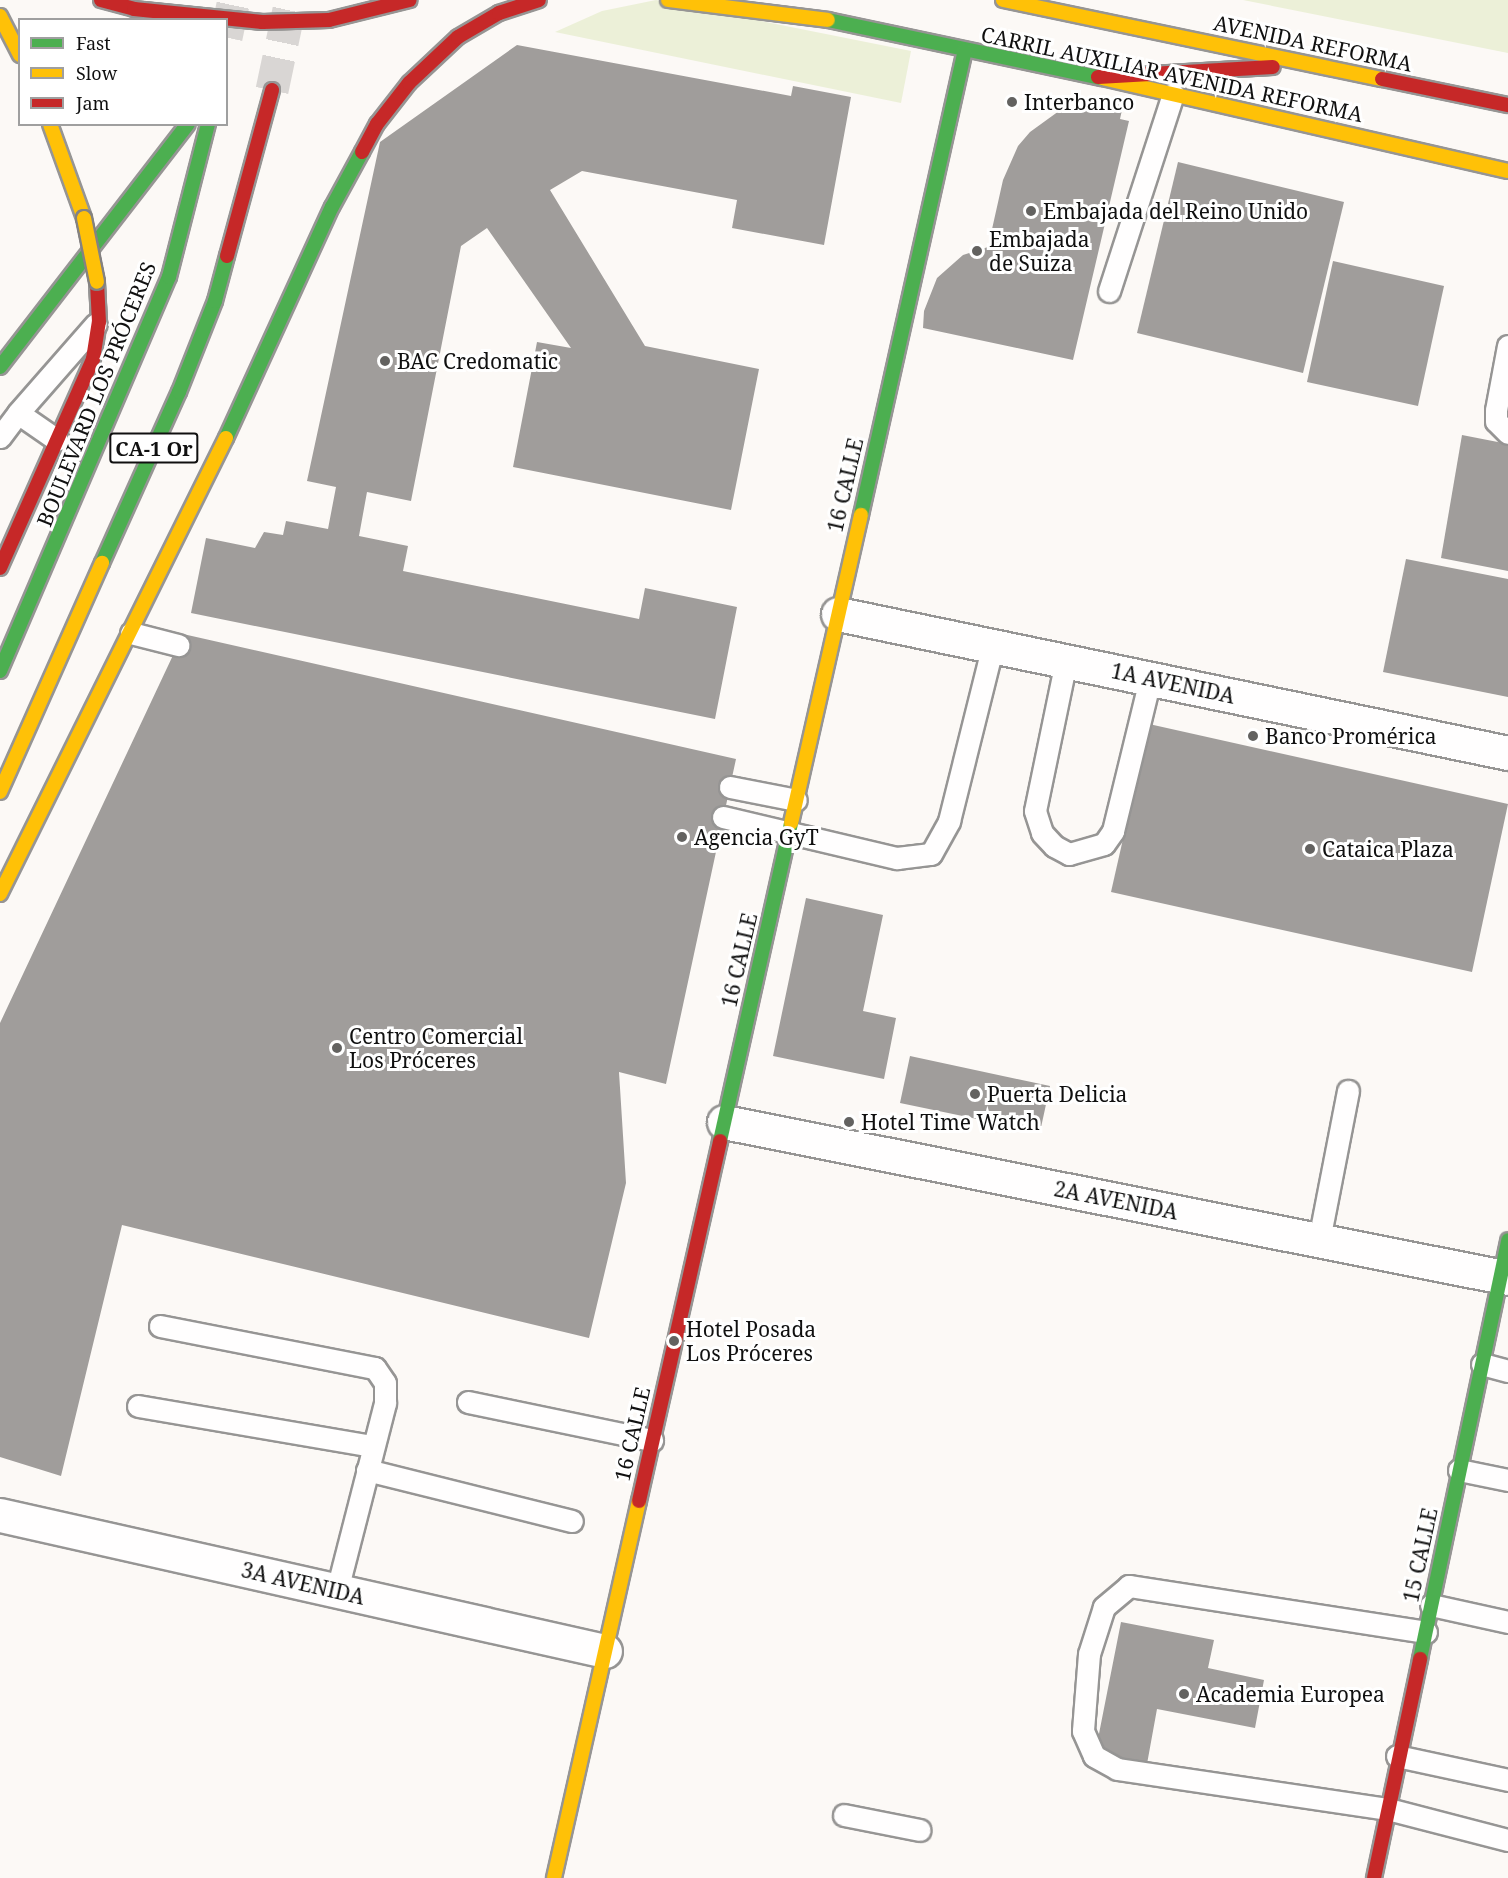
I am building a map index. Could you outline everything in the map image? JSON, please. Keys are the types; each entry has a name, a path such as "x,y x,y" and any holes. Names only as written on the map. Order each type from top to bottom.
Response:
{"main road":[{"path":"101,0 134,9 223,18"},
{"path":"228,19 262,22 329,20 410,0"},
{"path":"0,894 131,633 332,207 377,124 409,83 458,37 499,13 539,0"},
{"path":"668,0 828,20"},
{"path":"777,0 828,20"},
{"name":"AVENIDA REFORMA","path":"1003,0 1508,105"},
{"path":"0,16 18,51"},
{"name":"CARRIL AUXILIAR AVENIDA REFORMA","path":"828,20 1098,77 1508,171"},
{"name":"16 CALLE","path":"554,1878 965,50"},
{"path":"1098,77 1317,65"},
{"name":"CA-1 Or","path":"0,792 174,403 215,301 272,90"},
{"path":"0,568 93,359 99,321 97,282 84,218 51,126"},
{"path":"0,367 186,126"},
{"name":"BOULEVARD LOS PRÓCERES","path":"0,671 169,277 207,126"},
{"name":"15 CALLE","path":"1374,1878 1397,1756 1426,1632 1482,1364 1504,1277 1508,1240"}],"street":[{"name":"1A AVENIDA","path":"838,614 1508,753"},
{"name":"2A AVENIDA","path":"724,1122 1504,1277"},
{"name":"3A AVENIDA","path":"0,1515 606,1651"}],"lane":[{"path":"1109,291 1173,94"},
{"path":"0,438 18,413 99,321"},
{"path":"1508,346 1496,410 1501,430 1508,434"},
{"path":"18,413 57,440"},
{"path":"131,633 178,645"},
{"path":"723,817 789,830 897,858 931,854 949,821 993,645"},
{"path":"1066,661 1035,811 1042,833 1054,846 1070,854 1104,844 1113,831 1150,679"},
{"path":"730,787 796,800"},
{"path":"1319,1240 1348,1091"},
{"path":"160,1326 375,1368 385,1383 385,1403 371,1446 337,1590"},
{"path":"1482,1364 1508,1371"},
{"path":"468,1402 652,1440"},
{"path":"138,1406 371,1446"},
{"path":"367,1470 572,1521"},
{"path":"1459,1470 1508,1480"},
{"path":"1426,1632 1129,1586 1104,1607 1089,1654 1083,1731 1094,1756 1117,1769 1388,1809 1508,1840"},
{"path":"1431,1605 1508,1622"},
{"path":"1397,1756 1508,1780"},
{"path":"844,1815 920,1830"}],"green space":[{"path":"656,0 911,51 901,103 555,32 602,11"},
{"path":"1243,0 1508,0 1508,53"}],"building":[{"path":"517,45 791,96 793,86 851,97 824,245 732,228 737,200 582,171 550,190 645,346 759,369 731,510 513,467 537,342 571,348 487,228 461,246 411,501 367,492 359,536 408,546 403,571 639,619 645,588 737,607 715,719 191,613 206,538 255,548 264,532 283,535 286,521 328,529 336,487 307,481 380,142"},
{"path":"1111,99 1124,101 1120,119 1129,121 1073,360 923,328 924,311 937,278 963,255 988,247 1003,180 1018,146 1030,132 1059,111 1088,101"},
{"path":"1178,162 1344,202 1303,373 1137,333"},
{"path":"1333,261 1444,286 1418,406 1307,382"},
{"path":"1462,435 1508,444 1508,571 1441,558"},
{"path":"1406,559 1508,579 1508,697 1383,672"},
{"name":"Centro Comercial Los Próceres","path":"183,634 736,759 666,1084 619,1072 626,1183 589,1338 122,1225 61,1476 0,1457 0,1023"},
{"name":"Cataica Plaza","path":"1149,724 1508,804 1472,972 1111,892"},
{"path":"806,898 883,915 863,1011 896,1018 884,1079 773,1056"},
{"name":"Puerta Delicia","path":"910,1056 1050,1086 1040,1132 900,1103"},
{"name":"Academia Europea","path":"1121,1622 1214,1640 1208,1668 1264,1680 1255,1728 1157,1709 1147,1764 1095,1754"}],"tunnel":[{"path":"228,28 234,0"},
{"path":"272,90 291,0"}],"traffic: fast":[{"path":"828,20 1102,78"},
{"path":"861,515 965,50"},
{"path":"0,367 186,126"},
{"path":"0,671 169,277 207,126"},
{"path":"226,438 332,207 362,152"},
{"path":"102,563 179,392 215,301 227,256"},
{"path":"720,1141 791,823"},
{"path":"1420,1659 1508,1240"}],"traffic: slow":[{"path":"668,0 828,20"},
{"path":"1003,0 1382,79"},
{"path":"0,16 18,51"},
{"path":"1102,78 1508,171"},
{"path":"51,126 84,218"},
{"path":"84,218 97,282"},
{"path":"0,894 226,438"},
{"path":"791,823 861,515"},
{"path":"0,792 102,563"},
{"path":"554,1878 639,1501"}],"traffic: jam":[{"path":"101,0 134,9 223,18"},
{"path":"228,19 262,22 329,20 410,0"},
{"path":"362,152 377,124 409,83 458,37 499,13 539,0"},
{"path":"1098,77 1273,67"},
{"path":"1382,79 1508,105"},
{"path":"227,256 272,90"},
{"path":"0,568 93,359 99,322 97,282"},
{"path":"639,1501 720,1141"},
{"path":"1374,1878 1420,1659"}],"place":[{"name":"Interbanco","path":"1012,102"},
{"name":"Embajada del Reino Unido","path":"1031,211"},
{"name":"Embajada de Suiza","path":"977,251"},
{"name":"BAC Credomatic","path":"385,361"},
{"name":"Banco Promérica","path":"1253,736"},
{"name":"Agencia GyT","path":"682,837"},
{"name":"Cataica Plaza","path":"1310,849"},
{"name":"Centro Comercial Los Próceres","path":"337,1048"},
{"name":"Puerta Delicia","path":"975,1094"},
{"name":"Hotel Time Watch","path":"849,1122"},
{"name":"Hotel Posada Los Próceres","path":"674,1341"},
{"name":"Academia Europea","path":"1184,1694"}]}
